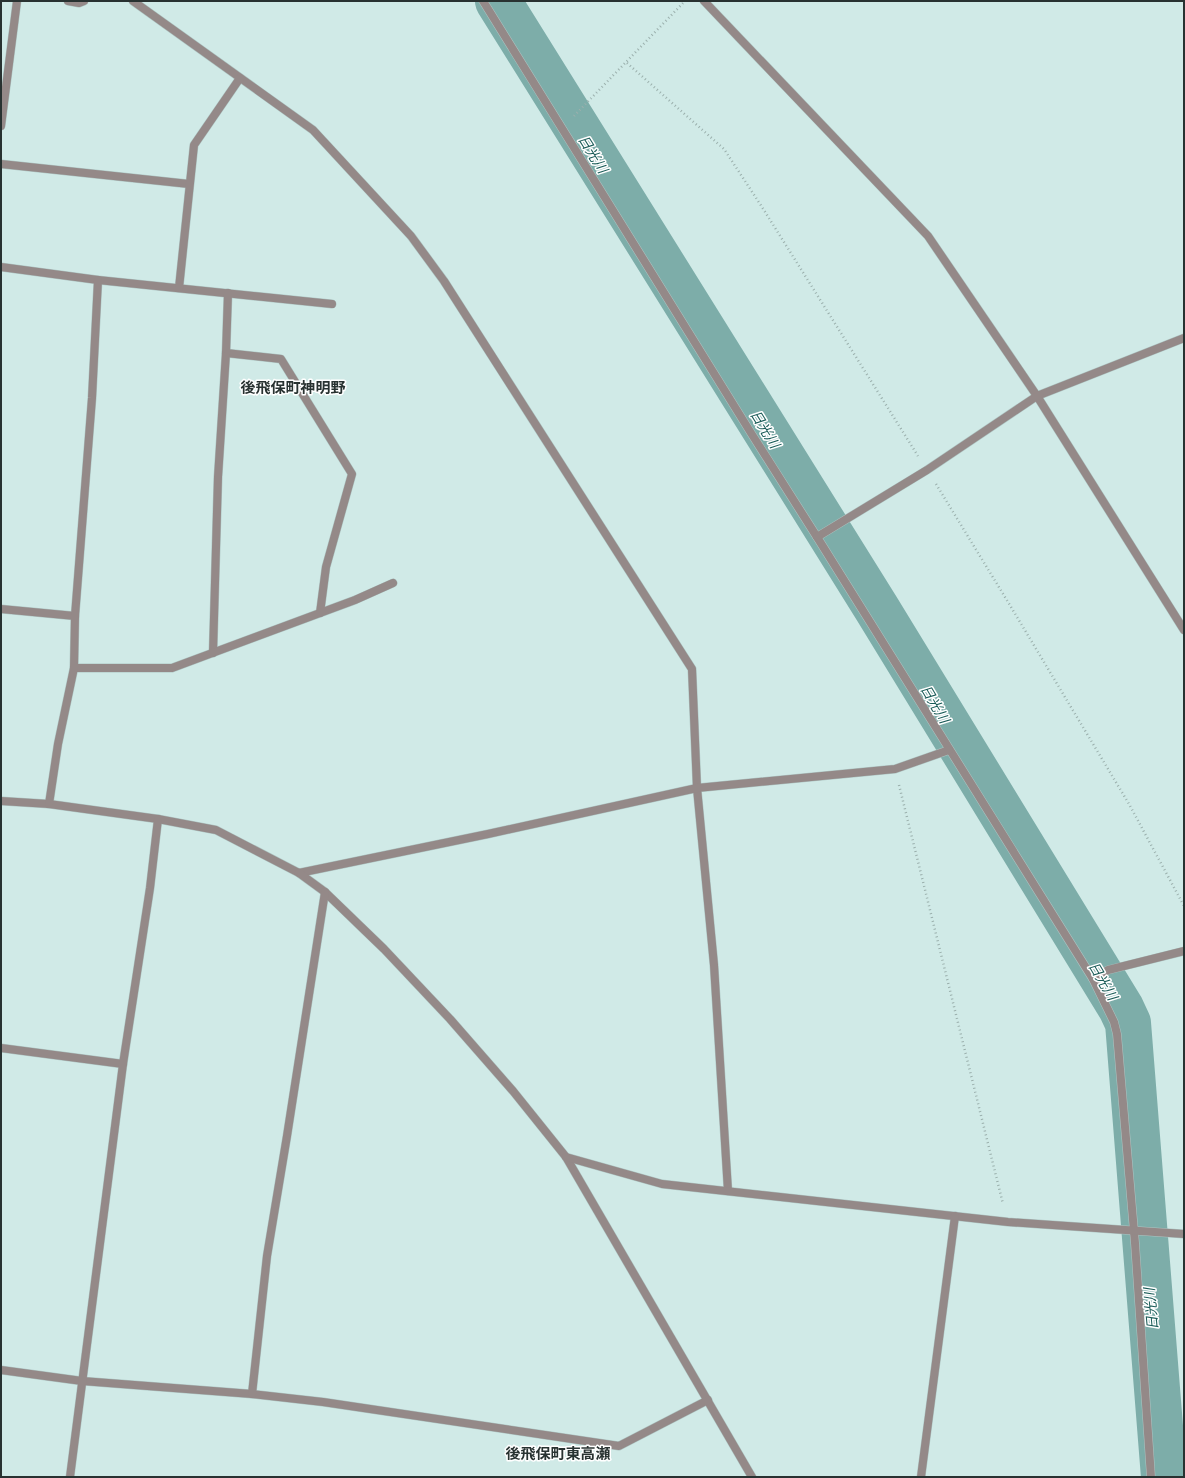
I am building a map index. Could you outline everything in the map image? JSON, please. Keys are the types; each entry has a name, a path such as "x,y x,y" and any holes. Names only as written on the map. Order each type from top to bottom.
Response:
{"street":[{"path":"1,126 17,1"},
{"path":"68,1 79,4 84,1"},
{"path":"133,1 313,130 411,236 444,281 692,669 696,788 714,965 728,1191"},
{"path":"483,1 750,433 820,535 949,750 1095,978 1114,1022 1117,1034 1136,1231 1151,1477"},
{"path":"704,1 928,236 1037,396 1184,630"},
{"path":"179,288 194,145 240,78"},
{"path":"1,164 189,184"},
{"path":"1,267 98,280 332,304"},
{"path":"49,804 58,744 74,668 75,616 91,406 98,280"},
{"path":"213,653 218,477 226,353 228,293"},
{"path":"820,535 927,470 1037,396 1184,338"},
{"path":"226,353 281,359 352,474 326,567 320,613"},
{"path":"74,668 172,668 355,600 393,583"},
{"path":"1,609 75,616"},
{"path":"299,873 488,834 696,788 895,769 949,750"},
{"path":"1,801 49,804 158,819 216,830 299,873 325,892 384,949 450,1019 513,1091 566,1157 752,1477"},
{"path":"70,1477 122,1064 150,888 158,819"},
{"path":"252,1394 267,1256 325,892"},
{"path":"1095,978 1108,970 1184,951"},
{"path":"1,1048 122,1064"},
{"path":"566,1157 662,1184 1008,1222 1184,1234"},
{"path":"921,1477 955,1216"},
{"path":"1,1370 82,1381 252,1394 349,1405 619,1446 708,1400"}],"path":[{"path":"574,116 685,1"},
{"path":"895,769 1008,1222"}],"waterway":[{"name":"日光川","path":"498,1 877,609 1121,1008 1128,1023 1164,1477"}],"district":[{"name":"後飛保町神明野","path":"293,388"},
{"name":"後飛保町東高瀬","path":"558,1454"}]}
